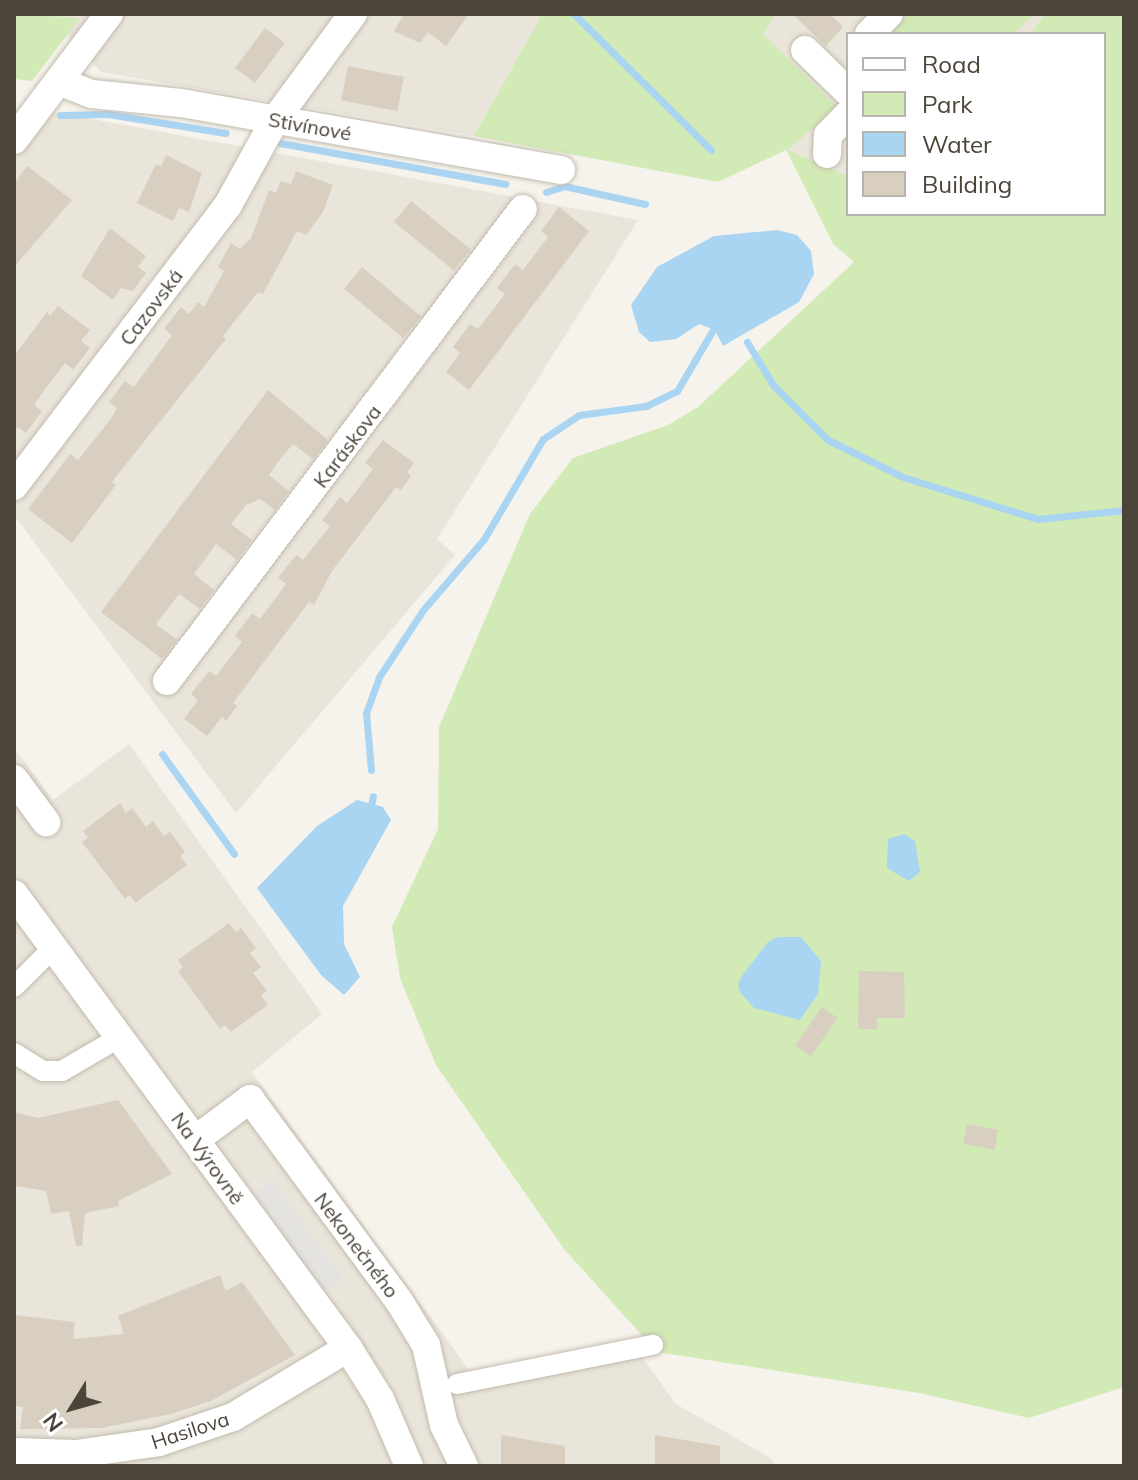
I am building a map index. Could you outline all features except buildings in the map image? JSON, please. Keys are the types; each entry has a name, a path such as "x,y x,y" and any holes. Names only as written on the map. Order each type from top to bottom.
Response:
{"street":[{"path":"14,140 109,14"},
{"name":"Cazovská","path":"14,486 228,205 275,120 353,14"},
{"path":"871,32 889,14"},
{"path":"805,50 842,120"},
{"path":"842,120 842,63 846,58"},
{"name":"Stivínové","path":"59,81 92,94 275,120 561,170"},
{"name":"Karáskova","path":"167,681 523,209"},
{"path":"14,779 46,822"},
{"name":"Na Výrovně","path":"14,894 348,1348 393,1428 409,1466"},
{"path":"14,987 53,948"},
{"path":"14,1053 43,1071 62,1071 120,1037"},
{"name":"Nekonečného","path":"195,1140 250,1099 399,1301 426,1345 444,1425 464,1466"},
{"path":"457,1384 653,1345"},
{"name":"Hasilova","path":"14,1452 76,1454 159,1442 233,1417 348,1348"},
{"name":"Na Výrovně","path":"393,1428 398,1466"}],"shaded area":[{"path":"48,14 542,14 474,136 101,72"},
{"path":"776,14 1045,14 1032,32 846,32 846,175 786,150 763,34"},
{"path":"54,112 638,220 437,539 455,555 236,813 14,515 14,159"},
{"path":"129,744 322,1014 252,1072 475,1378 637,1350 676,1404 771,1458 775,1466 14,1466 14,747 53,800"},
{"path":"272,1180 343,1277 323,1291 253,1194"}],"green space":[{"path":"14,14 80,18 32,81 14,79"},
{"path":"542,14 776,14 763,34 838,108 787,150 846,175 846,216 1106,216 1106,32 1032,32 1045,14 1124,14 1124,1387 1029,1418 919,1393 657,1352 564,1249 436,1065 400,978 392,927 438,829 439,727 530,514 573,458 668,425 698,407 854,262 833,244 786,150 718,182 474,136"},
{"path":"909,14 1035,14 1016,32 892,32"}],"water":[{"path":"777,230 797,235 811,251 814,274 799,302 723,346 715,330 699,324 676,339 650,342 639,332 631,305 657,267 714,236"},
{"path":"357,800 383,807 391,820 343,906 344,944 360,977 344,995 321,975 257,888 317,826"},
{"path":"904,834 915,841 920,872 909,881 887,868 888,839"},
{"path":"778,937 801,937 821,961 818,994 800,1020 754,1008 740,992 738,983 744,973 768,942"}],"waterway":[{"path":"574,14 711,150"},
{"path":"60,115 108,114 225,133"},
{"path":"280,143 505,184"},
{"path":"546,192 564,186 645,204"},
{"path":"371,770 366,713 379,677 423,610 484,539 543,439 579,415 646,406 677,391 718,321"},
{"path":"747,342 773,385 828,440 903,477 1038,519 1124,510"},
{"path":"162,754 234,854"},
{"path":"370,811 373,796"}]}
